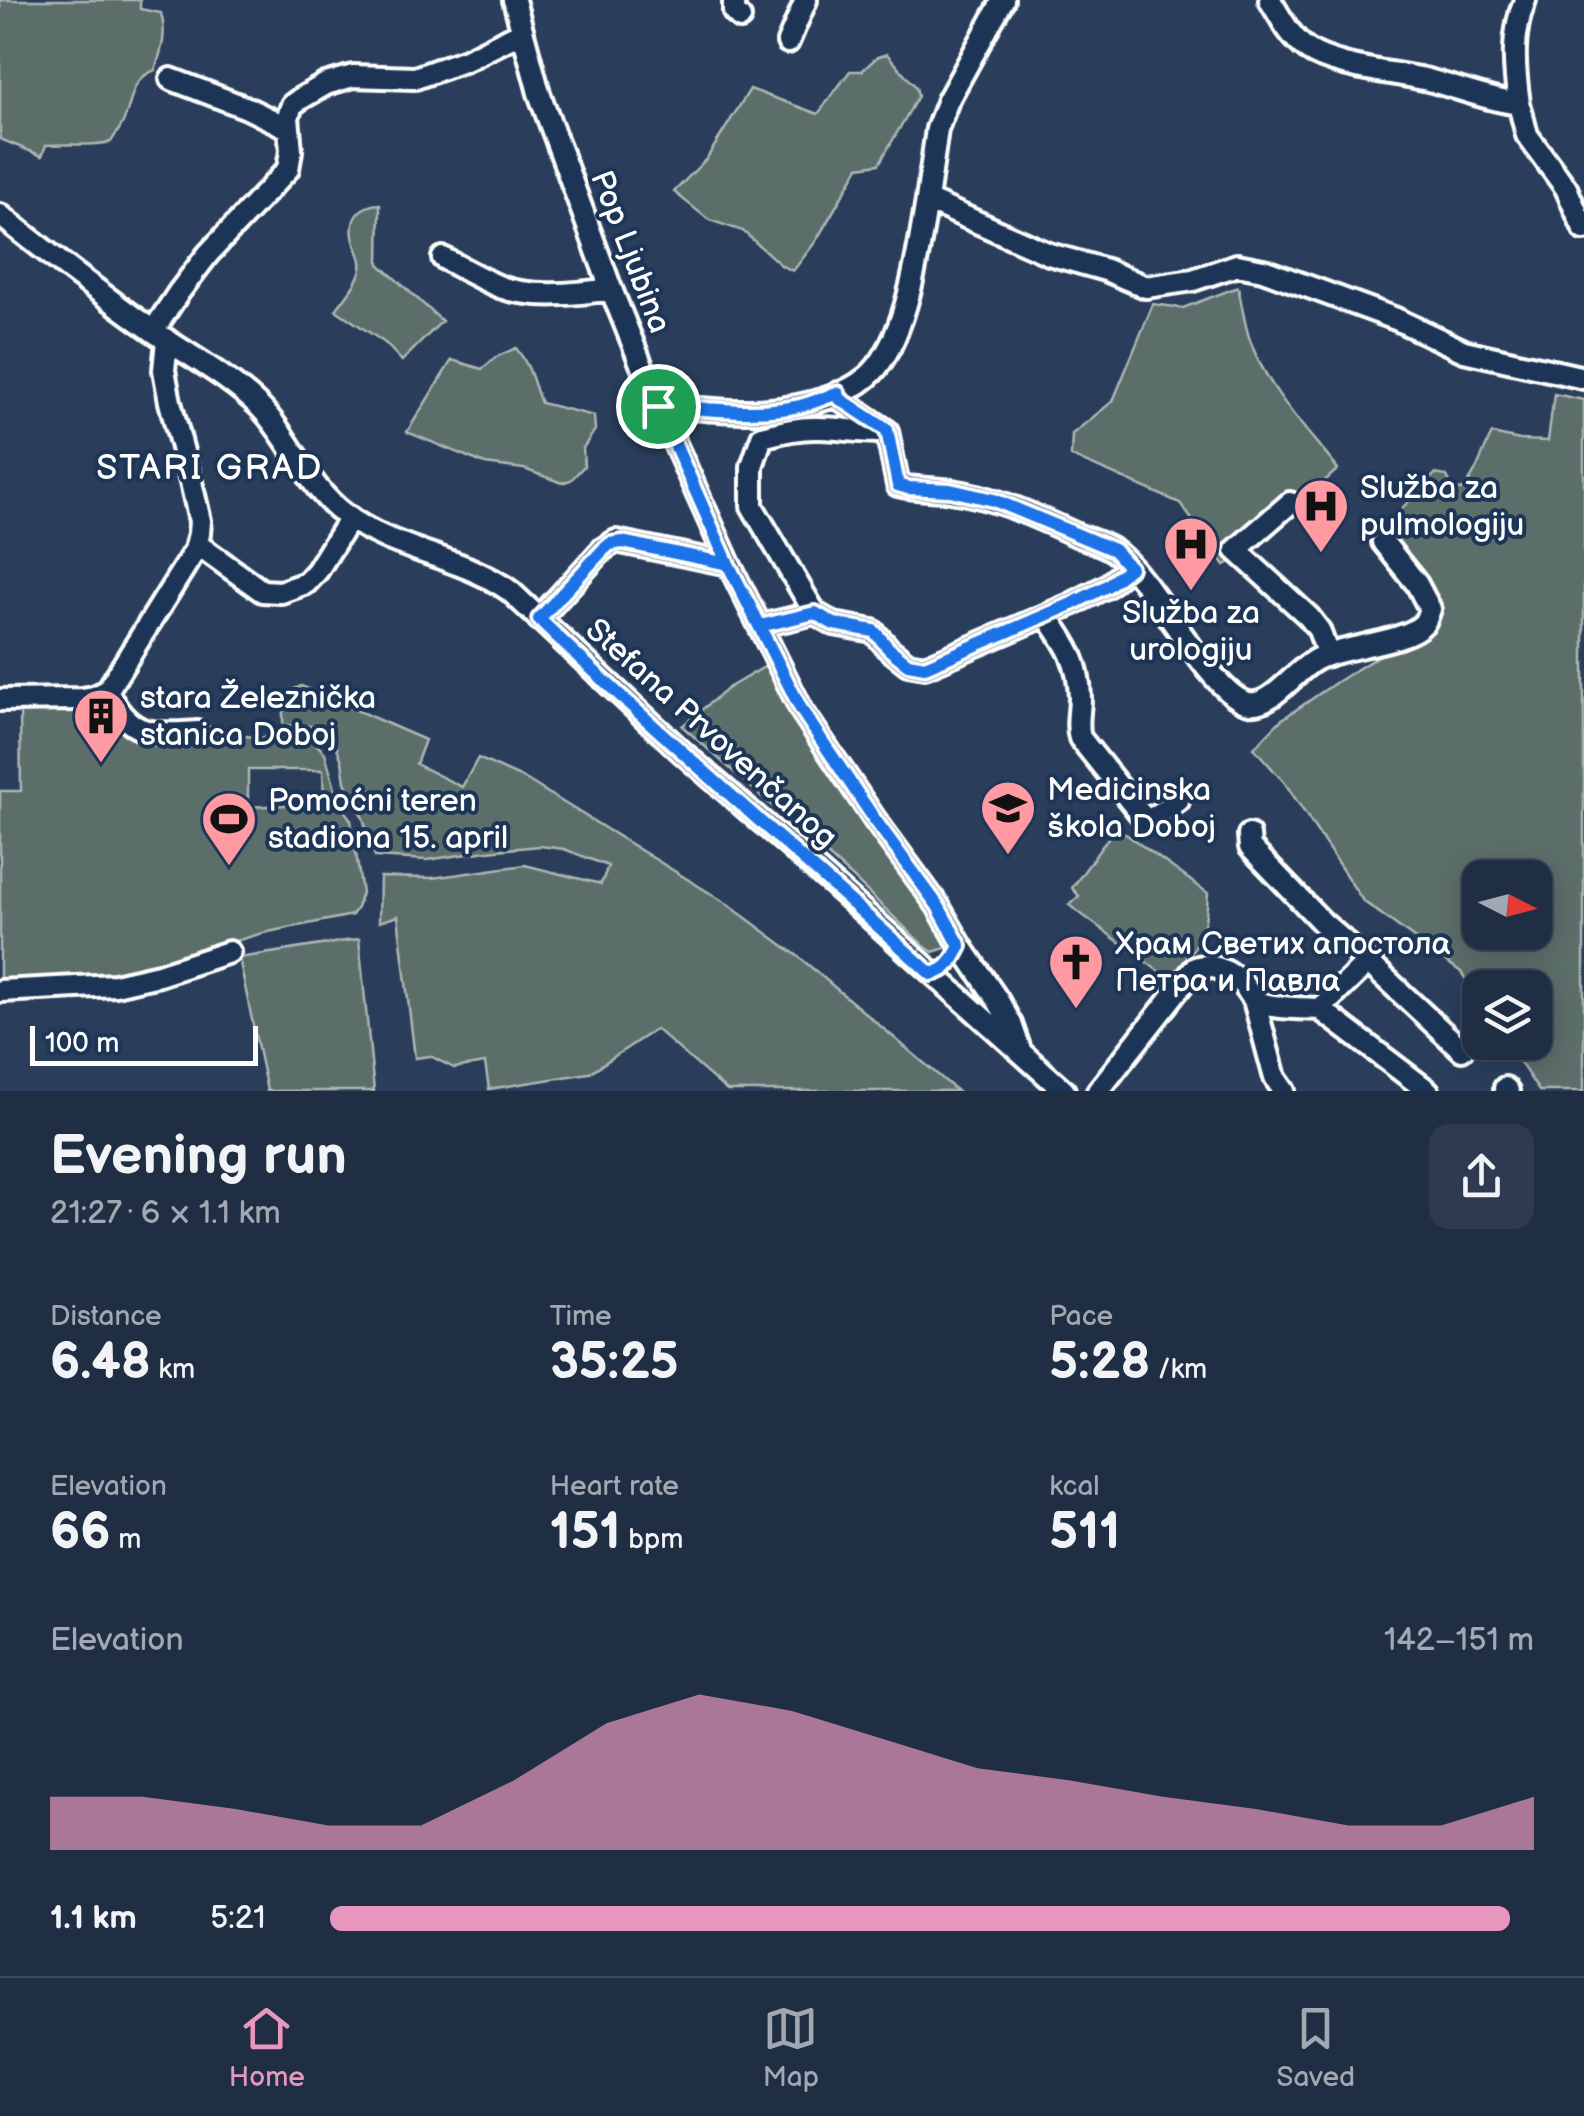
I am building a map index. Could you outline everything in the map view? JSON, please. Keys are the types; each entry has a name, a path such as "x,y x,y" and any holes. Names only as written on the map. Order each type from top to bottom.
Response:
{"street":[{"name":"Pop Ljubina","path":"514,0 539,93 612,290 728,564 802,711 938,906 997,999 1022,1055"},
{"path":"788,42 806,0"},
{"path":"658,406 776,410 838,393 876,368 900,319 914,274 937,130 948,100 1003,0"},
{"path":"1270,0 1294,39 1312,52 1518,104"},
{"path":"1525,0 1517,19 1514,48 1518,104 1527,135 1566,188 1584,229"},
{"path":"0,700 94,698 107,691 197,544 200,521 170,402 160,335 179,292 208,254 288,169 292,105 326,84 353,76 415,78 466,60 522,32"},
{"path":"171,79 288,128"},
{"path":"927,200 1049,254 1106,270 1146,287 1193,280 1237,265 1264,270 1396,319 1464,352 1584,378"},
{"name":"Stefana Prvovenčanog","path":"0,215 259,406 340,512 401,545 462,564 510,591 669,741 1064,1091"},
{"path":"444,258 511,290 558,295 612,290"},
{"path":"838,393 840,399 887,430 898,485 950,490 994,500 1114,550 1149,589 1210,672 1234,696 1249,703 1266,701 1313,660 1398,637 1426,621 1430,609 1417,584 1384,542"},
{"path":"887,430 868,434 802,428 762,436 752,466 752,506 815,613 834,624 874,631 908,664 925,667 1047,616 1107,586 1130,568"},
{"path":"1290,504 1236,550 1309,617 1328,654"},
{"path":"197,544 262,591 281,592 306,584 350,518"},
{"path":"539,619 603,550 616,542 728,564"},
{"path":"760,626 815,613"},
{"path":"1047,616 1071,651 1079,683 1080,738 1147,822 1178,801"},
{"path":"107,691 114,706 132,726 171,733 198,732"},
{"path":"1249,836 1250,847 1298,900 1462,1050"},
{"path":"931,974 949,966 960,946"},
{"path":"960,946 969,979 964,1002"},
{"path":"0,991 115,984 159,975 229,952"},
{"path":"1320,1009 1368,962"},
{"path":"1098,1091 1195,968 1209,965 1242,982 1254,1000 1276,1078 1284,1091"},
{"path":"1254,1000 1320,1009 1428,1091"}],"shaded area":[{"path":"0,0 140,0 140,9 161,13 163,42 155,70 137,84 123,123 111,142 46,145 42,156 0,139"},
{"path":"887,54 916,87 918,96 879,164 859,167 816,241 793,271 743,231 709,220 674,192 707,158 750,89 818,114 850,71 862,71 877,57"},
{"path":"380,204 379,264 442,321 402,361 385,343 336,310 361,269 353,236 355,217 368,206"},
{"path":"1238,287 1250,340 1266,375 1338,469 1243,555 1225,565 1180,503 1071,456 1072,434 1113,401 1153,304 1183,308"},
{"path":"516,348 529,368 541,403 594,416 595,430 583,448 584,466 571,480 562,483 524,469 485,464 407,432 452,360 482,369"},
{"path":"1554,394 1584,400 1584,1091 1539,1091 1518,1060 1552,1060 1552,970 1462,970 1462,974 1363,901 1285,783 1254,748 1281,720 1338,681 1390,649 1417,639 1442,612 1423,572 1385,526 1435,474 1447,476 1453,489 1462,490 1492,434 1548,441"},
{"path":"766,666 800,731 926,902 945,934 945,948 933,952 924,946 682,726 728,688"},
{"path":"301,686 425,740 416,764 462,787 478,758 527,780 726,903 799,957 957,1091 727,1091 656,1029 589,1073 489,1089 485,1063 454,1068 430,1056 415,1058 398,916 379,922 380,877 432,878 525,865 601,884 608,866 564,849 540,846 427,860 375,857 363,818 345,782 336,745 311,726 283,725 283,694"},
{"path":"119,693 134,718 168,729 203,724 205,737 313,741 325,753 339,803 351,820 362,893 357,908 352,915 263,933 112,977 0,982 0,791 21,791 20,710","holes":["248,770 323,770 324,803 248,807"]},
{"path":"1116,827 1208,893 1199,940 1172,981 1069,905 1079,896 1072,888"},
{"path":"359,939 374,1091 267,1091 239,958"}],"place":[{"name":"Služba za pulmologiju","path":"1321,555"},
{"name":"Služba za urologiju","path":"1191,593"},
{"name":"stara Železnička stanica Doboj","path":"101,765"},
{"name":"Medicinska škola Doboj","path":"1008,857"},
{"name":"Pomoćni teren stadiona 15. april","path":"229,868"},
{"name":"Храм Светих апостола Петра и Павла","path":"1076,1011"}],"district":[{"name":"STARI GRAD","path":"210,468"}],"route":[{"path":"658,406 728,564 802,711 938,906 960,946 949,966 937,973 931,974 539,619 603,550 622,542 728,564 760,626 815,613 834,624 874,631 908,664 925,667 1072,604 1107,586 1130,568 1114,550 994,500 950,490 898,485 887,430 840,399 838,393 776,410 658,406"}]}
